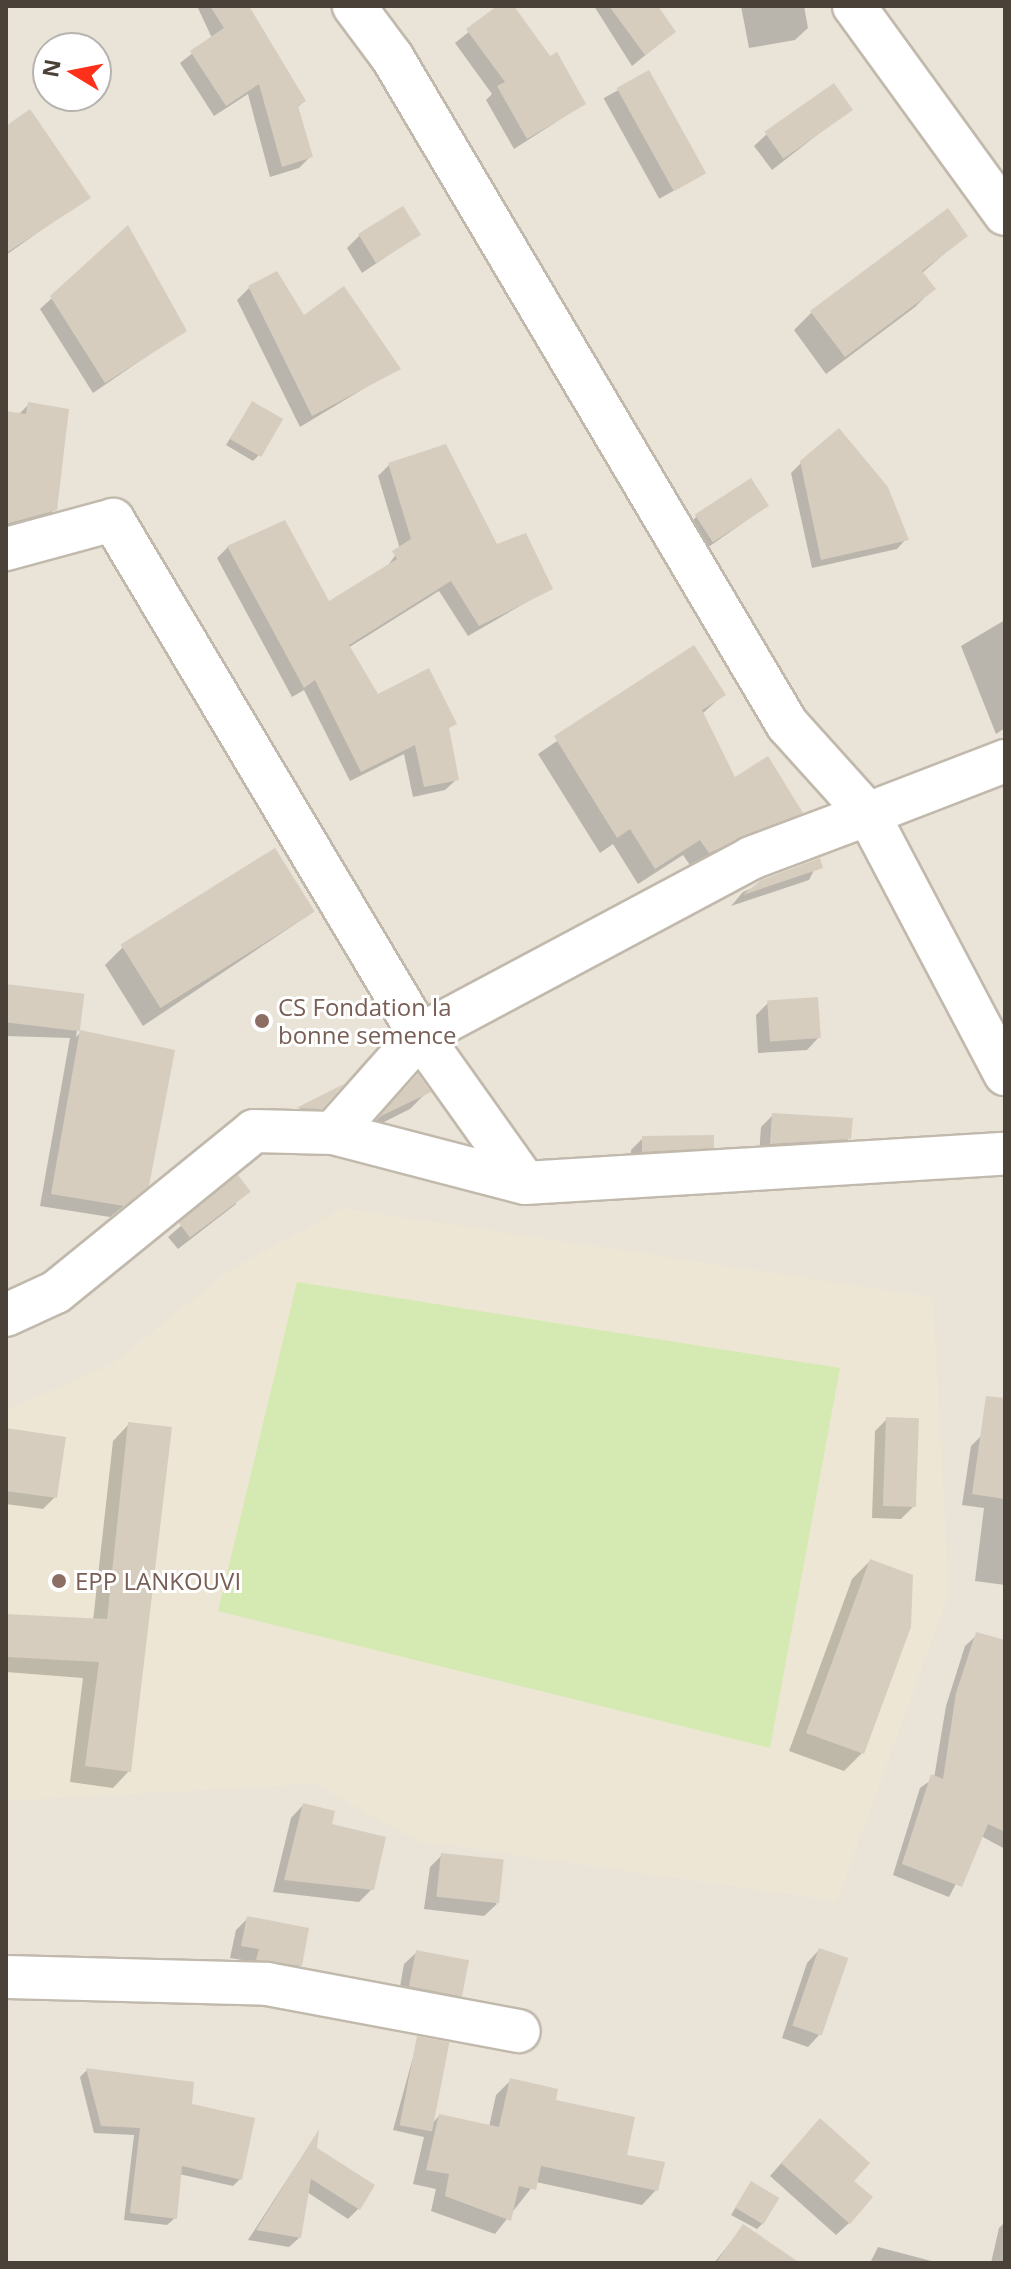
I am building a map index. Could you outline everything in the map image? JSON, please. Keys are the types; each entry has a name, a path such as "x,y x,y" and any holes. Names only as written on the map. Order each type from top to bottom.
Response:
{"street":[{"path":"354,6 392,57 787,724 868,814 1005,1074"},
{"path":"854,6 1005,214"},
{"path":"6,549 113,520 420,1035 525,1183"},
{"path":"333,1133 420,1035 751,858 1005,761"},
{"path":"6,1315 56,1292 254,1131 333,1133 525,1183 1005,1154"},
{"path":"6,1977 267,1984 519,2031"}],"shaded area":[{"path":"6,6 1005,6 1005,2263 6,2263"},
{"name":"EPP LANKOUVI","path":"343,1208 933,1297 949,1594 837,1901 418,1841 315,1784 6,1801 6,1410 112,1364 228,1271"}],"green space":[{"path":"297,1282 840,1368 770,1748 218,1611"}],"building":[{"path":"210,6 249,6 306,101 298,106 313,157 282,167 259,84 226,106 190,51 224,28"},
{"path":"497,6 514,6 550,56 557,52 586,104 527,139 497,86 505,82 466,29"},
{"path":"609,6 658,6 676,32 645,55"},
{"path":"649,70 706,173 674,191 617,88"},
{"path":"834,83 853,110 783,159 764,132"},
{"path":"30,109 91,198 6,253 6,126"},
{"path":"403,206 421,235 376,263 358,234"},
{"path":"948,208 968,236 922,271 936,289 845,357 810,311"},
{"path":"128,225 187,331 105,383 50,296"},
{"path":"277,271 304,315 344,286 401,369 312,416 248,286"},
{"path":"252,401 283,419 261,457 230,439"},
{"path":"28,402 69,409 57,510 6,524 6,411 26,414"},
{"path":"839,428 888,487 909,540 821,560 800,461"},
{"path":"446,444 497,544 526,533 553,589 479,626 451,581 349,645 378,694 429,668 457,724 449,728 459,780 424,787 415,745 361,772 315,680 304,688 227,546 285,520 329,601 397,559 392,551 411,539 388,463"},
{"path":"751,478 769,506 713,542 695,514"},
{"path":"694,645 726,695 702,710 735,777 768,756 803,813 709,853 700,840 655,869 630,829 617,838 554,736"},
{"path":"275,848 315,912 160,1008 121,944"},
{"path":"820,858 823,868 743,895 761,880"},
{"path":"6,984 84,994 80,1031 6,1022"},
{"path":"818,997 821,1038 770,1041 767,1001"},
{"path":"80,1030 175,1050 149,1186 124,1206 51,1194"},
{"path":"418,1074 431,1092 379,1117"},
{"path":"344,1084 322,1109 296,1108"},
{"path":"772,1113 853,1118 851,1139 770,1144"},
{"path":"714,1135 714,1148 642,1152 642,1136"},
{"path":"238,1175 251,1192 190,1238 177,1221"},
{"path":"986,1396 1005,1398 1005,1499 972,1494"},
{"path":"886,1417 919,1418 916,1507 883,1506"},
{"path":"128,1422 172,1427 131,1772 85,1766 99,1662 6,1657 6,1614 107,1619"},
{"path":"6,1428 66,1437 57,1498 6,1491"},
{"path":"870,1559 913,1575 911,1627 864,1754 806,1733"},
{"path":"976,1632 1005,1640 1005,1832 988,1824 962,1887 902,1864 931,1774 943,1779 956,1693"},
{"path":"303,1803 335,1811 332,1824 386,1837 374,1890 284,1880"},
{"path":"441,1853 504,1860 499,1903 436,1897"},
{"path":"247,1916 309,1928 302,1966 256,1960 259,1949 241,1946"},
{"path":"819,1948 848,1958 822,2036 792,2026"},
{"path":"416,1950 469,1960 462,1997 409,1986"},
{"path":"417,2036 449,2042 432,2132 400,2125"},
{"path":"86,2068 194,2082 192,2104 255,2118 242,2180 182,2166 177,2219 130,2213 140,2128 101,2126"},
{"path":"510,2078 558,2089 556,2100 635,2117 627,2155 665,2162 658,2191 541,2166 536,2190 519,2186 511,2221 445,2196 449,2174 426,2170 439,2114 499,2127"},
{"path":"820,2118 870,2163 854,2181 873,2197 850,2224 781,2163"},
{"path":"319,2129 317,2148 375,2185 360,2210 311,2179 301,2238 256,2230"},
{"path":"751,2181 779,2198 763,2225 735,2208"},
{"path":"743,2224 800,2263 716,2263"}],"place":[{"name":"CS Fondation la bonne semence","path":"262,1021"},
{"name":"EPP LANKOUVI","path":"59,1581"}]}
